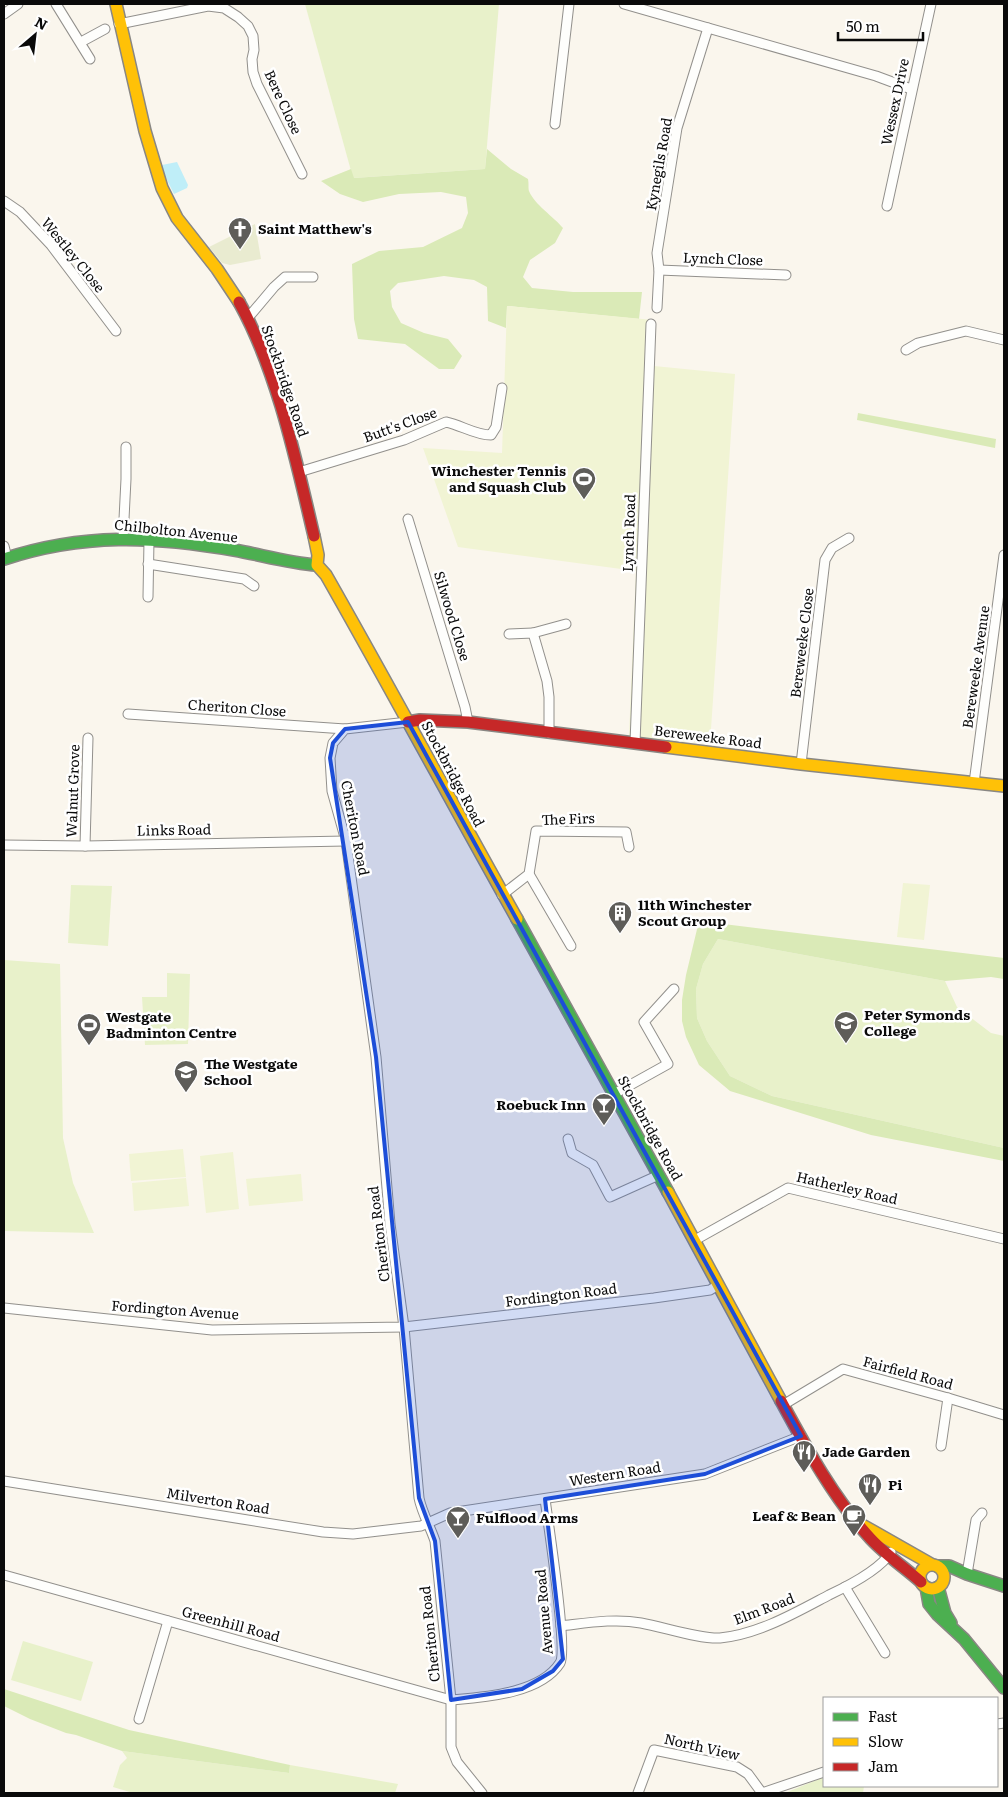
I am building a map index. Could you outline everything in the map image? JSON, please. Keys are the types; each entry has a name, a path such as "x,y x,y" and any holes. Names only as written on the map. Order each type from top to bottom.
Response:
{"main road":[{"name":"Stockbridge Road","path":"116,4 119,24 155,166 166,196 176,215 231,287 248,319 279,399 299,472 318,555 317,565 326,575 399,704 502,895 695,1240 783,1405 832,1488 872,1540 889,1556 932,1584"},
{"name":"Chilbolton Avenue","path":"5,554 100,538 149,540 234,550 288,562 317,565"},
{"name":"Bereweeke Road","path":"408,722 420,720 468,722 801,764 1004,786"},
{"name":"Stockbridge Road","path":"860,1523 934,1565 949,1566 1004,1586"},
{"path":"932,1584 921,1570 934,1565 944,1573 932,1584 929,1604 937,1614 953,1627 1004,1688"},
{"path":"932,1584 956,1575 968,1574"}],"street":[{"path":"4,14 18,4"},
{"path":"56,4 90,59"},
{"path":"555,124 569,4"},
{"path":"624,4 876,76 912,89"},
{"name":"Wessex Drive","path":"887,206 931,4"},
{"name":"Bere Close","path":"119,24 208,6 224,8 238,17 248,26 253,36 253,72 257,84 302,174"},
{"name":"Kynegils Road","path":"657,308 659,270 657,253 677,128 708,28"},
{"path":"81,42 105,29"},
{"name":"Westley Close","path":"4,201 20,212 52,245 116,331"},
{"name":"Lynch Close","path":"659,270 786,275"},
{"path":"248,319 274,287 285,277 313,277"},
{"name":"Lynch Road","path":"635,743 651,324"},
{"path":"906,350 918,343 966,331 1004,340"},
{"name":"Butt's Close","path":"299,472 404,440 446,422 482,435 490,435 496,427 502,388"},
{"path":"122,539 126,447"},
{"name":"Silwood Close","path":"408,519 468,722"},
{"name":"Bereweeke Close","path":"801,764 825,560 832,548 849,538"},
{"path":"148,597 149,540"},
{"name":"Bereweeke Avenue","path":"974,783 1003,583 1004,554"},
{"path":"148,564 244,579 254,586"},
{"path":"509,634 533,633 566,624"},
{"path":"533,633 547,681 549,733"},
{"name":"Cheriton Close","path":"128,714 345,729"},
{"path":"345,729 408,722"},
{"name":"Cheriton Road","path":"345,729 333,743 330,758 332,791 346,841 376,1057 390,1224 404,1327 418,1498 435,1541 451,1700 451,1747 457,1762 482,1793"},
{"name":"Walnut Grove","path":"85,846 88,738"},
{"name":"The Firs","path":"529,874 536,831 626,832 629,847"},
{"name":"Links Road","path":"4,845 85,846 346,841"},
{"path":"502,895 529,874 570,946"},
{"path":"614,1094 668,1064 644,1022 674,989"},
{"path":"568,1139 572,1153 593,1166 610,1196 658,1175"},
{"name":"Hatherley Road","path":"695,1240 788,1188 1004,1238"},
{"name":"Fordington Road","path":"404,1327 710,1290 718,1285"},
{"name":"Fordington Avenue","path":"4,1308 212,1330 404,1327"},
{"name":"Fairfield Road","path":"783,1405 843,1370 1004,1415"},
{"path":"941,1446 948,1398"},
{"name":"Western Road","path":"429,1524 450,1513 705,1474 801,1436"},
{"name":"Milverton Road","path":"4,1481 336,1534 353,1534 429,1524"},
{"name":"Avenue Road","path":"451,1700 486,1697 522,1689 554,1671 563,1659 561,1626 545,1499"},
{"path":"968,1574 976,1520 982,1513"},
{"name":"Elm Road","path":"561,1626 600,1622 639,1623 717,1638 752,1631 784,1619 845,1587 889,1556 896,1544"},
{"name":"Greenhill Road","path":"4,1576 451,1700"},
{"path":"845,1587 885,1652"},
{"path":"139,1719 168,1621"},
{"name":"North View","path":"638,1793 654,1750 737,1767 748,1774 762,1793"},
{"path":"762,1793 823,1772"}],"highlighted area":[{"path":"408,722 801,1436 705,1474 545,1499 563,1659 553,1671 522,1689 451,1700 435,1541 419,1498 376,1057 330,758 333,743 345,729"}],"green space":[{"path":"305,4 499,4 485,169 353,178"},
{"path":"487,149 511,169 528,179 529,190 532,196 563,228 555,243 530,260 523,277 532,288 573,292 642,292 639,319 507,306 506,328 488,321 487,287 474,280 444,276 398,283 390,291 392,307 401,323 424,333 448,339 462,356 454,369 439,369 405,344 358,339 354,319 352,264 379,251 423,247 462,228 468,213 466,197 441,192 399,194 363,202 340,194 321,181 351,169 354,178 485,169"},
{"path":"255,224 261,259 230,265 222,263 209,247"},
{"name":"Winchester Tennis and Squash Club","path":"507,306 653,320 654,366 735,374 710,744 629,736 636,571 458,547 423,448 502,453"},
{"path":"858,413 996,439 995,448 857,420"},
{"path":"903,883 930,885 924,940 897,937"},
{"path":"71,885 112,886 108,946 68,943"},
{"path":"699,921 1004,958 1004,979 991,977 945,981 718,939 703,964 696,989 697,1018 707,1041 730,1076 772,1096 1004,1148 1004,1161 871,1135 730,1091 699,1065 686,1037 682,1021 682,1000 686,975"},
{"name":"Peter Symonds College","path":"718,939 945,981 957,1007 991,1033 1004,1036 1004,1148 772,1096 730,1076 707,1041 697,1018 696,989 703,964"},
{"path":"4,960 60,964 63,1138 73,1183 94,1233 4,1231"},
{"path":"167,973 190,974 188,1044 145,1045 142,997 167,997"},
{"path":"183,1149 186,1177 131,1181 129,1154"},
{"path":"233,1152 239,1209 206,1213 200,1156"},
{"path":"301,1174 303,1201 249,1206 246,1179"},
{"path":"186,1178 189,1206 134,1211 132,1183"},
{"path":"23,1641 93,1662 81,1701 11,1680"},
{"path":"4,1689 129,1730 290,1765 289,1773 122,1751 66,1733 30,1719 4,1706"},
{"path":"122,1751 289,1773 290,1765 398,1784 395,1793 133,1793 113,1787 120,1765 127,1758"},
{"path":"823,1777 823,1787 864,1787 863,1793 785,1793"}],"water":[{"path":"177,162 188,185 187,188 174,194 164,174 162,165"}],"traffic: fast":[{"path":"4,559 33,551 90,541 146,540 204,545 296,563 317,565"},
{"path":"517,919 668,1192"},
{"path":"937,1566 949,1566 1004,1586"},
{"path":"926,1587 929,1604 964,1639 1004,1688"},
{"path":"938,1587 945,1613 951,1623"}],"traffic: slow":[{"path":"116,4 145,131 162,188 177,218 217,269 239,302"},
{"path":"314,536 318,555 317,565 326,575 517,919"},
{"path":"666,747 1004,786"},
{"path":"668,1192 781,1401"},
{"path":"864,1526 931,1564"},
{"path":"932,1565 941,1568 944,1577 941,1586 932,1589 923,1586 920,1577 923,1568 932,1565"}],"traffic: jam":[{"path":"239,302 252,328 275,386 314,536"},
{"path":"408,722 420,720 468,722 666,747"},
{"path":"781,1401 811,1455 833,1490 858,1524 877,1545 921,1582"}],"place":[{"name":"Saint Matthew's","path":"240,250"},
{"name":"Winchester Tennis and Squash Club","path":"584,500"},
{"name":"11th Winchester Scout Group","path":"620,934"},
{"name":"Peter Symonds College","path":"846,1044"},
{"name":"Westgate Badminton Centre","path":"89,1046"},
{"name":"The Westgate School","path":"186,1093"},
{"name":"Roebuck Inn","path":"604,1126"},
{"name":"Jade Garden","path":"804,1473"},
{"name":"Pi","path":"870,1506"},
{"name":"Leaf & Bean","path":"854,1537"},
{"name":"Fulflood Arms","path":"458,1539"}]}
